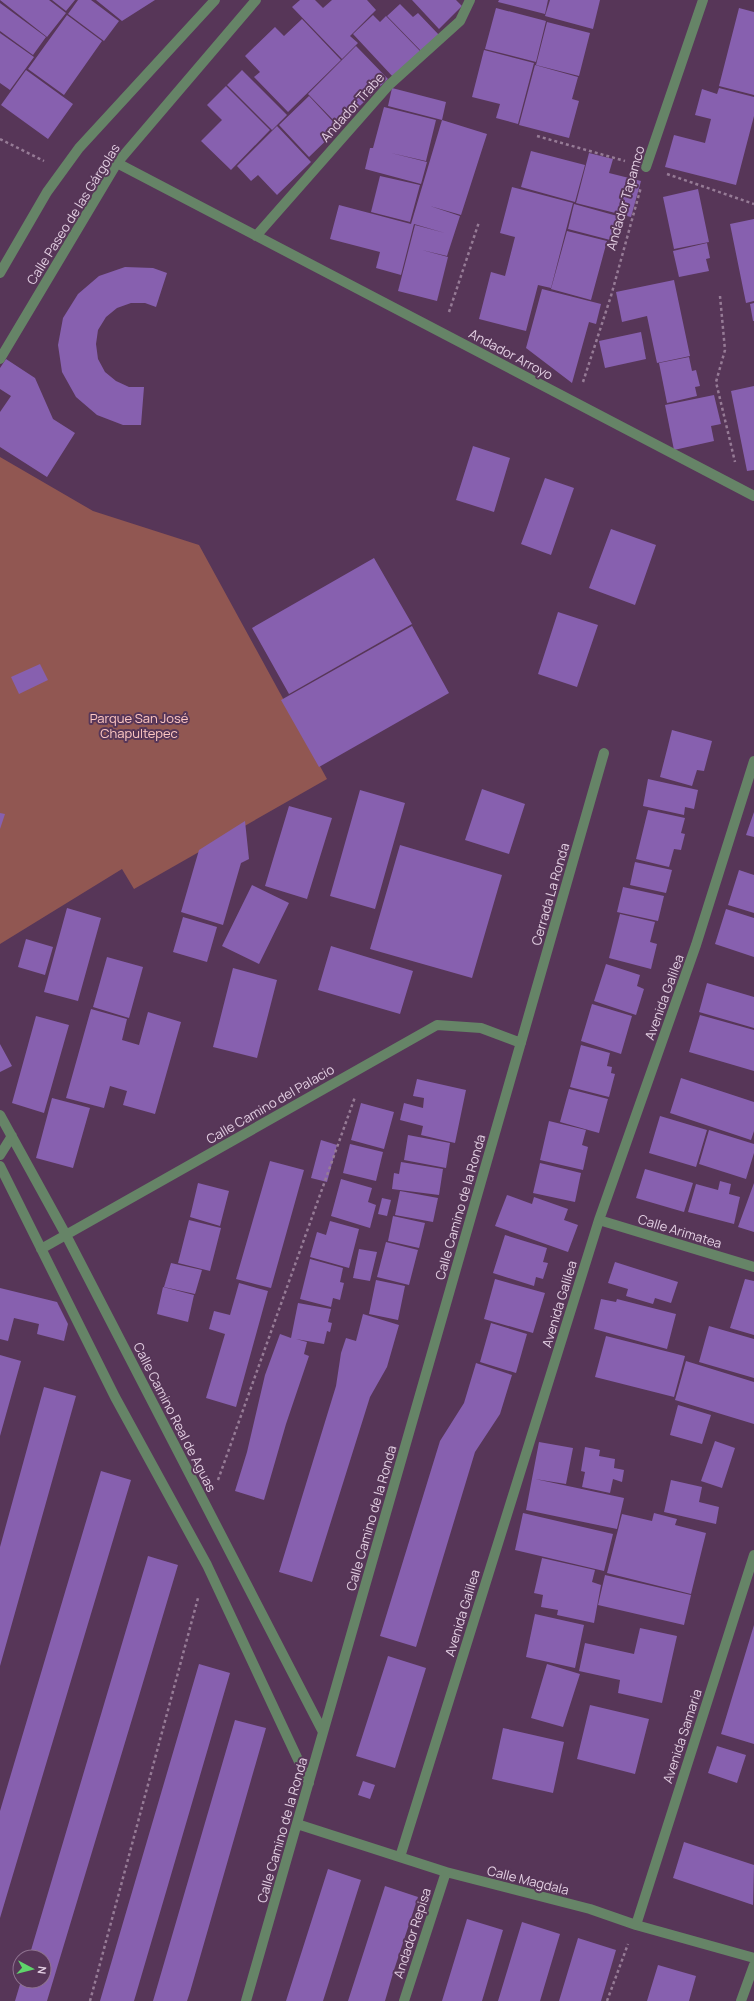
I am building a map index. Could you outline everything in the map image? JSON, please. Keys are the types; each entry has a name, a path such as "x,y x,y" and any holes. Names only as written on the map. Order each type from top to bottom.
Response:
{"street":[{"name":"Calle Paseo de las Gárgolas","path":"0,274 47,192 79,148 215,0"},
{"name":"Calle Paseo de las Gárgolas","path":"0,359 117,162 256,0"},
{"name":"Andador Trabe","path":"256,236 389,85 460,21 470,0"},
{"name":"Andador Tapamco","path":"646,167 702,0"},
{"name":"Andador Arroyo","path":"117,162 754,496"},
{"name":"Cerrada La Ronda","path":"521,1043 604,753"},
{"name":"Avenida Galilea","path":"400,1857 599,1220 696,945 754,762"},
{"name":"Calle Camino del Palacio","path":"41,1249 437,1025 481,1028 521,1043"},
{"name":"Calle Camino de la Ronda","path":"246,2001 521,1043"},
{"name":"Calle Camino Real de Aguas","path":"0,1115 66,1235 323,1732"},
{"path":"0,1155 12,1136"},
{"path":"0,1166 115,1398 207,1565 309,1783"},
{"name":"Calle Arimatea","path":"599,1220 754,1267"},
{"name":"Avenida Samaria","path":"636,1925 754,1555"},
{"name":"Calle Magdala","path":"297,1824 446,1872 590,1909 636,1925 754,1958"},
{"name":"Andador Repisa","path":"404,2001 446,1872"},
{"path":"741,2001 754,1966"}],"path":[{"path":"0,139 63,170"},
{"name":"Andador Tapamco","path":"576,403 611,296 646,167"},
{"path":"442,333 479,222"},
{"path":"720,296 725,350 716,382 742,490"},
{"path":"607,2001 636,1925"}],"green space":[{"name":"Parque San José Chapultepec","path":"0,457 93,511 199,545 327,779 134,889 122,869 0,944"}],"building":[{"path":"0,0 49,0 66,13 47,37"},
{"path":"52,0 75,0 66,11"},
{"path":"78,0 91,0 119,21 104,41 68,14"},
{"path":"96,0 155,0 122,21"},
{"path":"300,0 315,0 323,8 332,0 367,0 376,10 350,36 358,43 342,59 292,7"},
{"path":"412,0 456,0 462,6 439,29"},
{"path":"499,0 548,0 545,14 498,2"},
{"path":"550,0 600,0 593,29 545,16"},
{"path":"0,3 46,37 33,55 0,31"},
{"path":"400,4 413,17 418,13 440,36 423,53 387,16"},
{"path":"496,8 546,21 536,62 485,49"},
{"path":"739,8 754,12 754,95 719,86"},
{"path":"67,15 102,41 64,95 28,69"},
{"path":"373,15 380,22 386,16 421,52 394,78 353,34"},
{"path":"302,19 341,60 288,112 254,77 260,72 245,56 275,27 284,36"},
{"path":"547,22 590,33 579,76 536,65"},
{"path":"0,33 34,57 10,90 0,83"},
{"path":"356,46 388,79 339,126 308,94"},
{"path":"484,50 534,63 518,124 496,118 500,104 472,97"},
{"path":"535,65 578,77 572,99 579,101 569,138 519,125"},
{"path":"26,70 73,104 48,139 1,105"},
{"path":"242,70 287,115 272,130 227,85"},
{"path":"226,86 270,130 231,170 201,141 222,120 207,105"},
{"path":"392,88 446,102 442,120 388,106"},
{"path":"719,88 754,97 754,116 736,185 665,167 674,135 705,143 711,119 695,115 702,89 717,94"},
{"path":"309,96 339,128 309,157 279,125"},
{"path":"384,107 436,120 426,161 391,153 427,162 421,184 365,169 370,148 373,148"},
{"path":"442,120 487,134 461,215 430,206 460,216 447,256 422,250 448,257 437,301 398,291 415,225 445,233 414,224 401,275 376,268 380,252 330,239 339,205 411,224"},
{"path":"277,126 311,162 277,195 258,175 251,181 237,166"},
{"path":"531,151 585,165 575,202 521,187"},
{"path":"589,153 613,159 609,173 641,181 631,217 576,203"},
{"path":"380,176 420,185 410,222 371,212"},
{"path":"512,187 573,203 551,288 538,285 526,331 479,319 491,272 505,276 515,237 500,233"},
{"path":"698,189 709,242 674,249 663,197"},
{"path":"574,204 621,217 614,241 568,229"},
{"path":"754,219 754,301 746,303 730,224"},
{"path":"567,231 607,241 591,300 551,289"},
{"path":"707,243 710,258 706,259 709,271 679,277 673,251"},
{"path":"125,267 153,268 167,273 156,307 145,303 131,303 117,308 106,317 98,330 96,344 98,359 105,372 116,381 129,387 144,387 141,425 123,425 97,415 76,397 62,372 58,345 63,318 78,294 99,276"},
{"path":"674,280 690,356 657,363 647,316 622,322 616,292"},
{"path":"542,289 601,304 596,324 589,322 572,383 526,348"},
{"path":"754,303 754,321 753,321 750,304"},
{"path":"641,332 646,359 605,368 599,341"},
{"path":"689,357 692,371 696,370 700,386 695,387 697,396 667,403 659,363"},
{"path":"6,359 35,378 53,419 75,433 47,477 0,447 0,412 11,396 0,389 0,368"},
{"path":"754,386 754,470 747,471 731,391"},
{"path":"714,395 721,424 711,426 714,441 674,450 665,405"},
{"path":"473,446 510,458 494,512 456,500"},
{"path":"545,478 574,488 551,555 521,544"},
{"path":"611,529 656,545 635,605 589,588"},
{"path":"374,558 412,624 289,694 252,628"},
{"path":"558,612 598,625 577,687 538,674"},
{"path":"412,626 449,693 319,767 281,700"},
{"path":"40,664 48,680 19,694 11,677"},
{"path":"672,730 712,741 704,771 697,770 692,786 660,777"},
{"path":"648,779 698,790 694,809 685,807 684,815 643,806"},
{"path":"482,789 525,804 509,854 465,840"},
{"path":"360,790 405,803 375,909 330,896"},
{"path":"289,806 332,818 307,899 265,886"},
{"path":"648,810 685,818 681,833 685,834 681,850 674,849 669,867 636,859"},
{"path":"754,812 754,837 746,835"},
{"path":"0,813 5,814 0,829"},
{"path":"245,821 249,859 241,863 223,925 181,912 199,850"},
{"path":"400,845 502,875 472,978 370,949"},
{"path":"635,862 672,870 666,893 630,885"},
{"path":"739,870 754,875 754,913 728,905"},
{"path":"252,885 289,903 259,964 222,946"},
{"path":"623,887 664,896 658,921 617,912"},
{"path":"67,908 101,918 78,1001 44,992"},
{"path":"726,909 754,918 754,957 715,944"},
{"path":"620,914 655,922 650,942 657,944 651,969 609,958"},
{"path":"183,917 217,927 207,962 173,952"},
{"path":"26,939 53,947 45,975 18,967"},
{"path":"331,946 413,971 400,1014 318,990"},
{"path":"107,957 143,967 129,1018 93,1007"},
{"path":"606,964 640,975 637,986 644,989 636,1015 594,1001"},
{"path":"233,968 277,980 257,1058 213,1047"},
{"path":"707,983 754,997 754,1028 699,1012"},
{"path":"592,1004 632,1016 621,1054 581,1041"},
{"path":"91,1009 127,1019 122,1040 139,1045 148,1012 181,1022 155,1114 123,1105 127,1091 110,1086 104,1108 66,1098"},
{"path":"700,1015 754,1030 754,1071 689,1052"},
{"path":"36,1016 69,1025 44,1113 12,1103"},
{"path":"0,1044 12,1066 0,1072"},
{"path":"581,1045 610,1053 607,1066 612,1067 611,1073 615,1074 609,1097 570,1087"},
{"path":"681,1078 754,1102 754,1131 751,1140 670,1113"},
{"path":"417,1079 466,1090 455,1143 421,1135 423,1126 400,1120 404,1103 423,1108 424,1098 413,1096"},
{"path":"569,1089 608,1099 599,1133 560,1122"},
{"path":"52,1098 90,1108 73,1168 36,1158"},
{"path":"361,1103 394,1112 384,1149 351,1140"},
{"path":"660,1116 707,1130 696,1167 649,1153"},
{"path":"549,1121 586,1130 582,1145 588,1147 583,1170 540,1160"},
{"path":"709,1130 754,1144 754,1153 746,1179 699,1164"},
{"path":"408,1135 450,1143 446,1168 404,1160"},
{"path":"321,1140 337,1145 327,1182 311,1178"},
{"path":"350,1144 383,1152 376,1181 343,1173"},
{"path":"270,1161 304,1170 271,1288 236,1279"},
{"path":"401,1162 443,1169 439,1195 392,1189 394,1173 399,1174"},
{"path":"540,1163 581,1173 575,1202 533,1193"},
{"path":"645,1169 693,1183 684,1212 636,1198"},
{"path":"341,1179 372,1188 368,1202 376,1205 370,1228 331,1216"},
{"path":"720,1181 731,1184 729,1194 740,1197 734,1224 688,1212 696,1184 718,1190"},
{"path":"198,1183 229,1191 220,1226 190,1217"},
{"path":"754,1183 754,1232 738,1227"},
{"path":"400,1191 438,1198 433,1222 395,1215"},
{"path":"507,1195 532,1204 534,1197 568,1209 564,1220 578,1225 568,1252 495,1226"},
{"path":"382,1198 391,1200 387,1216 378,1214"},
{"path":"393,1216 425,1223 419,1248 388,1241"},
{"path":"189,1220 221,1228 210,1271 178,1263"},
{"path":"330,1221 359,1229 349,1268 310,1257 317,1232 326,1235"},
{"path":"505,1235 547,1248 543,1262 548,1263 543,1279 536,1277 534,1286 493,1273"},
{"path":"386,1242 418,1250 409,1285 377,1277"},
{"path":"359,1249 377,1252 370,1281 353,1278"},
{"path":"310,1259 343,1268 340,1282 344,1283 340,1300 333,1298 331,1307 300,1299"},
{"path":"615,1262 678,1282 671,1303 655,1298 653,1304 626,1296 628,1289 608,1283"},
{"path":"171,1263 202,1270 195,1294 164,1287"},
{"path":"495,1279 545,1293 533,1333 484,1319"},
{"path":"745,1279 754,1281 754,1335 730,1328"},
{"path":"376,1280 405,1286 398,1320 369,1314"},
{"path":"239,1283 268,1291 236,1407 206,1398 225,1334 209,1329 214,1311 230,1315"},
{"path":"163,1287 194,1295 188,1322 157,1314"},
{"path":"0,1288 57,1302 68,1324 64,1341 37,1334 39,1324 14,1318 8,1341 0,1339"},
{"path":"601,1299 616,1302 617,1299 676,1314 667,1349 594,1329"},
{"path":"298,1303 331,1309 328,1322 332,1323 330,1332 327,1331 324,1344 296,1339 307,1342 304,1354 309,1356 286,1424 264,1500 235,1491 247,1452 265,1375 280,1334 291,1338"},
{"path":"363,1314 399,1325 387,1367 370,1397 312,1582 279,1572 336,1386 341,1353 346,1338 356,1341"},
{"path":"491,1323 527,1334 516,1373 480,1362"},
{"path":"709,1326 754,1339 754,1378 699,1362"},
{"path":"606,1336 685,1356 674,1397 595,1377"},
{"path":"0,1355 21,1361 0,1436"},
{"path":"686,1361 754,1382 754,1424 675,1400"},
{"path":"476,1363 512,1375 500,1414 475,1452 416,1647 380,1636 440,1441 464,1403"},
{"path":"44,1387 76,1396 0,1666 0,1547"},
{"path":"678,1405 711,1415 702,1444 670,1435"},
{"path":"715,1441 735,1448 722,1488 701,1481"},
{"path":"539,1442 573,1448 566,1484 535,1479 624,1498 617,1529 526,1510"},
{"path":"585,1447 600,1450 599,1456 615,1459 614,1468 624,1470 622,1482 613,1479 610,1493 582,1487 585,1472 581,1471"},
{"path":"101,1471 131,1480 0,1918 0,1811"},
{"path":"671,1480 702,1487 699,1502 719,1507 716,1524 664,1512"},
{"path":"523,1513 613,1534 604,1571 515,1550"},
{"path":"654,1513 677,1519 675,1525 706,1533 691,1594 607,1573 622,1514 652,1521"},
{"path":"148,1556 178,1565 52,1984 52,1949 31,1949"},
{"path":"542,1558 595,1570 592,1582 601,1585 594,1623 557,1615 558,1610 541,1607 543,1595 534,1593"},
{"path":"605,1575 691,1595 684,1625 598,1605"},
{"path":"535,1614 584,1625 575,1668 526,1657"},
{"path":"754,1625 754,1744 721,1734"},
{"path":"640,1628 677,1636 662,1703 618,1693 620,1680 579,1671 585,1643 634,1654"},
{"path":"388,1656 426,1668 395,1768 356,1756"},
{"path":"199,1664 230,1673 134,2001 100,2001"},
{"path":"547,1664 580,1674 563,1727 531,1718"},
{"path":"590,1705 649,1719 635,1774 577,1759"},
{"path":"235,1720 266,1728 190,1992 187,2001 153,2001"},
{"path":"503,1728 564,1742 553,1793 492,1779"},
{"path":"717,1746 746,1755 737,1783 708,1773"},
{"path":"363,1781 375,1785 370,1799 358,1795"},
{"path":"684,1842 754,1865 753,1905 673,1878"},
{"path":"328,1869 361,1880 323,2001 286,2001"},
{"path":"385,1886 418,1897 385,2001 348,2001"},
{"path":"467,1919 503,1930 482,2001 442,2001"},
{"path":"522,1922 560,1934 540,2001 498,2001"},
{"path":"578,1938 616,1950 601,2001 559,2001"},
{"path":"658,1965 696,1976 689,2001 647,2001"},
{"path":"19,1989 51,1989 47,2001 15,2001"}]}
